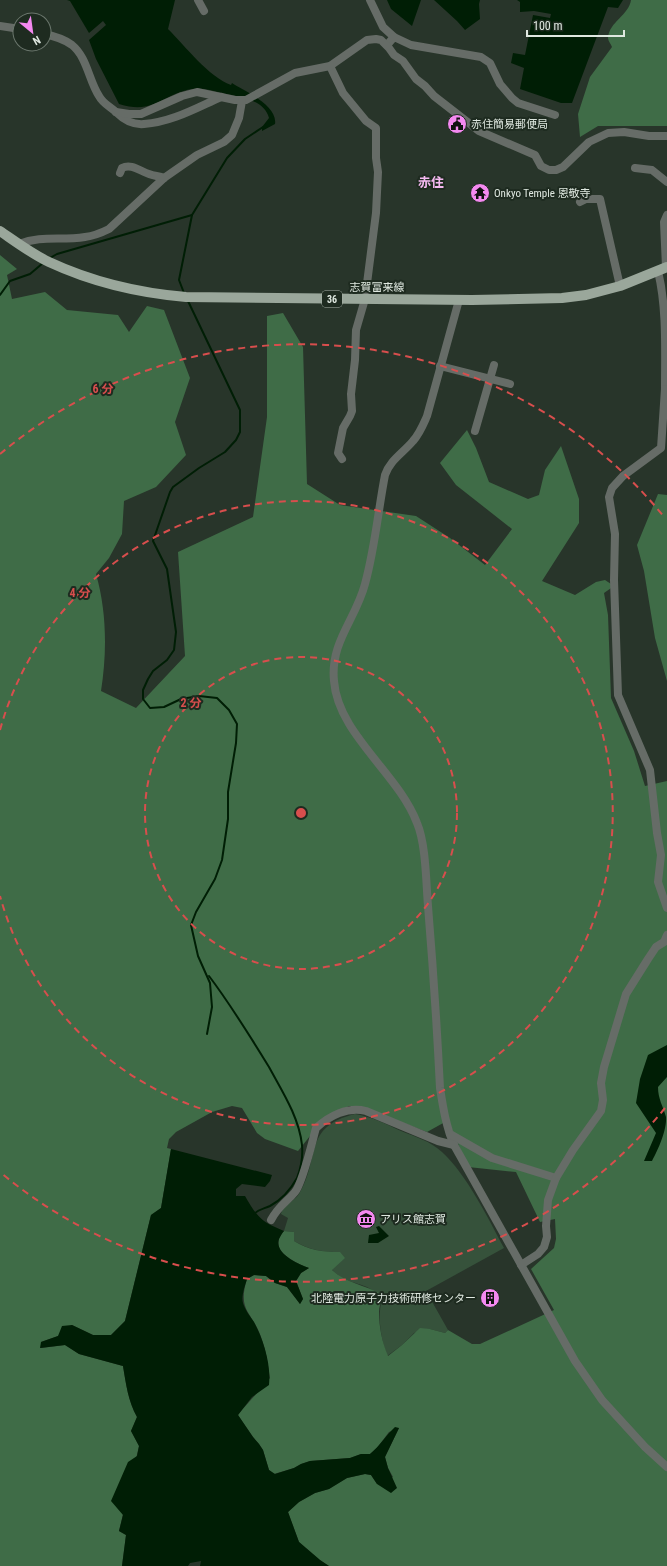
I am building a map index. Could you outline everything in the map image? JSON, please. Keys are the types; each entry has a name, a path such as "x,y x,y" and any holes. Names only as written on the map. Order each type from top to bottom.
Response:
{"main road":[{"name":"志賀富来線","path":"1,233 49,262 103,282 158,294 193,297 458,300 562,298 586,295 620,286 664,268"}],"street":[{"path":"198,0 204,11"},
{"path":"370,0 383,27 394,37 411,45 481,57 490,63 500,84 518,103 555,115"},
{"path":"0,26 12,28"},
{"path":"52,36 63,39 73,46 84,61 99,97 107,106 125,120 137,124 143,124 177,118 221,97"},
{"path":"387,45 394,37"},
{"path":"116,112 141,114 182,96 197,92 244,101 296,73 330,66 367,40 381,40 387,45 394,55 403,61 416,79 448,107 479,131 535,155 541,166 549,170 556,170 563,167 589,142 608,133 624,132 649,136 667,136"},
{"path":"330,66 343,93 366,121 376,128 376,158 378,172 376,213 365,299 356,330 355,360 351,394 352,411 343,428 338,453 342,459"},
{"path":"19,244 35,238 85,237 98,234 109,229 164,178 197,155 224,142 232,135 244,101"},
{"path":"120,173 122,168 128,166 134,167 150,175 164,178"},
{"path":"635,168 652,170 667,182"},
{"path":"580,202 586,199 600,199 620,286"},
{"path":"667,215 664,222 666,393 661,448 623,476 612,488 609,497 614,534 618,695 650,770 661,855 658,882 667,908"},
{"path":"458,300 427,416 420,432 413,442 387,468 376,537 366,583 359,602 341,637 335,657 334,675 336,693 343,714 353,730 402,793 413,814 421,835 434,970 440,1088 443,1106 454,1145 575,1361 602,1400 644,1447 667,1467"},
{"path":"475,431 494,365"},
{"path":"440,366 510,384"},
{"path":"521,1265 538,1254 544,1247 547,1237 546,1226 548,1200 556,1178 573,1150 601,1111 603,1100 601,1083 604,1067 626,994 656,947 664,942 667,936"},
{"path":"271,1220 276,1210 296,1191 304,1171 316,1128 341,1112 359,1109 366,1111 438,1141 454,1145"},
{"path":"450,1134 492,1158 556,1178"}],"shaded area":[{"path":"67,0 175,0 168,29 214,75 231,85 232,83 252,94 266,105 275,117 275,124 262,131 262,127 269,118 262,107 250,100 204,89 192,89 141,107 131,107 119,104 96,59 89,40 106,25 103,21 89,33 70,1"},
{"path":"387,0 421,0 412,26 391,9"},
{"path":"434,0 480,0 480,19 465,30"},
{"path":"517,0 623,0 618,8 608,7 572,103 561,103 520,89 524,68 511,63 513,53 525,55 533,15 550,18 551,14 534,11 520,12 520,2"},
{"path":"631,0 667,0 667,126 598,126 580,137 578,114 590,77 612,47 608,39 609,32 627,10"},
{"path":"0,255 17,269 7,275 12,299 45,292 67,310 118,315 129,332 147,306 164,310 190,378 175,422 186,455 156,487 124,501 122,534 109,558 96,574 100,588 105,632 101,691 136,708 185,656 178,552 253,517 267,417 267,316 283,313 303,347 307,484 340,505 416,516 450,538 485,565 512,529 456,485 440,463 467,430 476,448 489,482 528,499 539,495 545,470 561,446 579,499 579,523 542,581 575,595 596,582 605,580 614,586 604,593 608,615 611,698 634,751 645,786 667,781 667,1566 329,1566 299,1542 288,1512 299,1502 315,1493 329,1489 347,1478 365,1474 371,1475 377,1484 393,1477 388,1468 385,1457 399,1428 389,1432 377,1448 370,1454 361,1454 350,1458 310,1461 274,1474 269,1470 263,1450 238,1415 270,1378 263,1342 245,1305 244,1290 247,1279 254,1275 266,1276 275,1283 287,1287 300,1304 303,1299 296,1281 301,1273 309,1268 288,1258 284,1254 278,1244 280,1236 284,1231 294,1232 294,1241 299,1244 322,1251 340,1252 345,1258 332,1270 349,1281 381,1294 379,1312 380,1323 388,1356 420,1328 445,1333 448,1330 472,1344 480,1344 554,1310 531,1269 554,1248 556,1239 555,1219 540,1222 516,1172 468,1167 450,1125 445,1122 427,1132 359,1106 349,1106 322,1121 298,1151 265,1139 257,1133 242,1108 232,1106 212,1112 176,1132 169,1139 167,1148 171,1149 161,1208 151,1215 125,1321 111,1335 93,1335 72,1325 58,1336 41,1342 41,1348 65,1345 79,1354 123,1366 129,1399 137,1417 131,1431 139,1446 119,1531 126,1535 122,1566 0,1566"},
{"path":"658,494 667,495 667,681 655,638 644,571 637,545"},
{"path":"667,1045 667,1077 658,1087 666,1117 664,1134 652,1161 644,1161 656,1133 636,1103 640,1079 648,1055"},
{"path":"355,1114 379,1121 423,1140 442,1152 460,1172 484,1211 504,1248 426,1291 448,1330 445,1333 430,1329 414,1333 402,1345 387,1356 380,1328 382,1299 369,1288 345,1279 332,1270 340,1252 316,1250 305,1247 294,1241 294,1232 284,1231 288,1218 281,1214 286,1205 299,1194 306,1181 315,1145 320,1136 327,1127 338,1120"},
{"path":"171,1149 272,1175 270,1181 265,1187 242,1184 236,1189 236,1196 245,1196 260,1218 270,1225 284,1231 279,1239 278,1244 280,1249 288,1258 309,1268 301,1273 296,1281 303,1299 300,1304 287,1287 275,1283 266,1276 254,1275 247,1279 243,1294 244,1306 254,1322 264,1345 269,1369 269,1385 252,1397 238,1415 263,1450 269,1470 275,1474 310,1461 350,1458 361,1454 370,1454 395,1427 399,1428 385,1457 397,1488 391,1493 377,1484 371,1475 365,1474 347,1478 329,1489 315,1493 299,1502 288,1512 299,1542 329,1566 200,1566 201,1561 190,1563 188,1566 122,1566 126,1535 119,1531 123,1515 111,1501 128,1462 137,1456 139,1446 131,1431 137,1417 129,1399 123,1366 79,1354 65,1345 40,1348 41,1342 58,1336 62,1326 72,1325 93,1335 111,1335 125,1321 151,1215 161,1208"},
{"path":"379,1226 389,1236 378,1243 368,1243 369,1235 379,1233 376,1227"}],"waterway":[{"path":"184,293 179,280 192,215 227,158 245,139 263,127"},
{"path":"50,258 57,254 192,215"},
{"path":"0,295 10,281 30,274 43,263"},
{"path":"188,301 240,410 240,432 236,440 225,452 199,468 173,487 170,492 153,541 167,569 176,632 174,650 167,660 153,671 143,690 143,699 150,708 164,707 181,699 199,696 217,698 229,710 237,724 236,743 228,792 228,819 222,860 215,879 196,912 191,925 198,956 210,983 212,1007 207,1034"},
{"path":"209,976 233,1009 269,1067 294,1114 302,1145 301,1166 297,1178 292,1186 278,1201 254,1214"}],"place":[{"name":"赤住簡易郵便局","path":"457,124"},
{"name":"Onkyo Temple 恩敬寺","path":"480,193"},
{"name":"アリス館志賀","path":"366,1219"},
{"name":"北陸電力原子力技術研修センター","path":"490,1298"}],"district":[{"name":"赤住","path":"431,182"}]}
